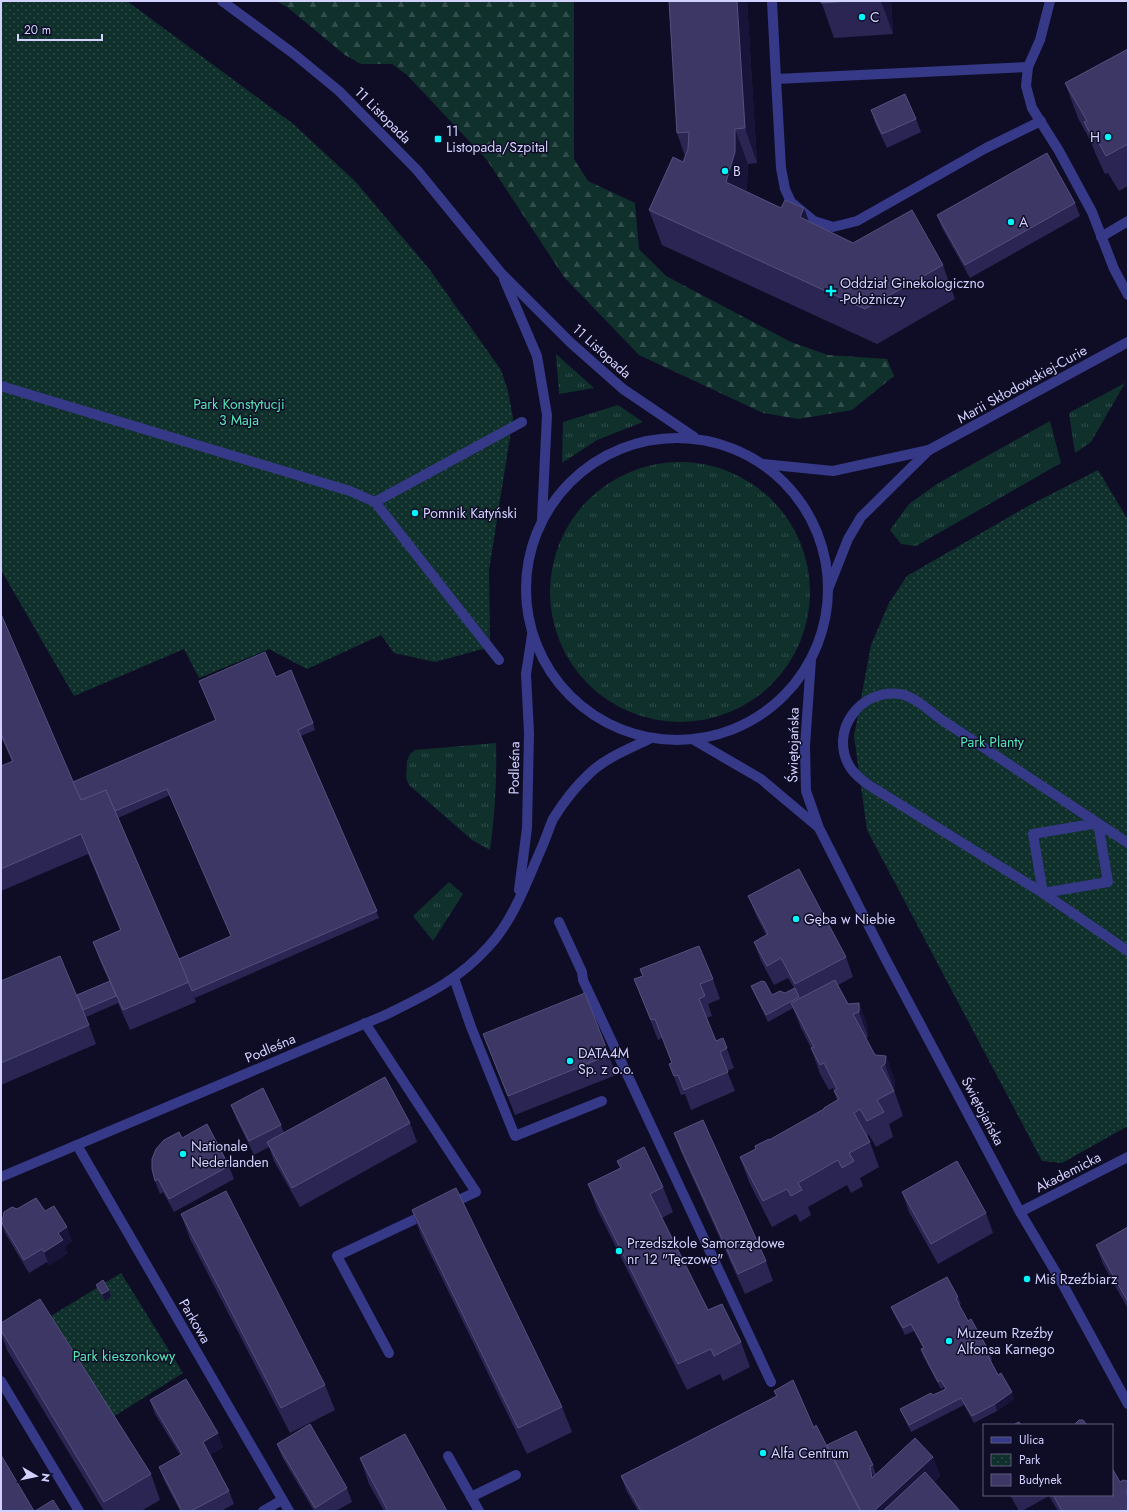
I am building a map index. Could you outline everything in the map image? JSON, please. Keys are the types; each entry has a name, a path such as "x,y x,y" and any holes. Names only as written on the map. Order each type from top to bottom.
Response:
{"street":[{"name":"11 Listopada","path":"222,1 294,54 344,96 417,170 501,273 571,343 623,390 694,438"},
{"path":"772,1 781,168 784,189 791,202 814,221 833,227 856,221 986,148 1041,121"},
{"path":"1050,1 1040,40 1028,67 1026,86 1032,108 1059,151 1092,212 1100,237 1128,295"},
{"path":"776,79 1028,67"},
{"path":"1100,237 1128,221"},
{"name":"11 Listopada","path":"501,273 538,356 547,415 542,519"},
{"name":"Marii Skłodowskiej-Curie","path":"828,589 848,539 861,517 929,450 1128,342"},
{"path":"1,386 350,492 375,502 499,660"},
{"path":"375,502 522,422"},
{"path":"694,438 730,446 763,464 791,488 811,518 824,553 828,589 824,626 811,660 790,690 762,715 730,732 694,740 649,739 617,729 588,713 563,690 548,670 532,635 526,605 525,576 530,546 542,519 569,482 606,454 649,439 694,438"},
{"name":"Marii Skłodowskiej-Curie","path":"763,464 833,471 929,450"},
{"name":"Podleśna","path":"518,902 527,828 529,733 526,674 532,635"},
{"name":"Świętojańska","path":"811,660 805,746 806,791 819,828 884,956 1020,1212 1064,1286 1128,1404"},
{"path":"1128,843 942,720 916,701 901,694 885,694 872,697 863,702 852,712 844,732 843,749 849,766 856,775 900,805 1044,893 1128,951"},
{"name":"Podleśna","path":"1,1177 383,1016 445,985 490,946 505,925 518,902 553,820 570,794 590,773 607,760 649,739"},
{"name":"Świętojańska","path":"694,740 762,779 819,828"},
{"path":"1044,893 1108,882 1098,823"},
{"path":"1044,893 1033,834 1098,823"},
{"path":"559,922 582,972 587,987 771,1382"},
{"path":"454,978 471,1027 515,1136 602,1101"},
{"path":"365,1023 476,1192 337,1256 389,1353"},
{"name":"Parkowa","path":"77,1145 289,1511"},
{"name":"Akademicka","path":"1020,1212 1128,1157"},
{"path":"1,1381 79,1511"},
{"path":"448,1456 479,1511"},
{"path":"471,1497 516,1475"},
{"path":"263,1511 282,1500"}],"green space":[{"name":"Park Konstytucji 3 Maja","path":"1,1 127,1 292,123 355,181 430,270 501,370 508,391 513,418 489,570 490,647 435,662 394,653 381,635 307,669 269,649 199,678 184,649 74,696 1,570"},
{"path":"276,1 574,1 574,159 588,181 635,203 639,249 666,276 791,342 828,355 887,359 894,376 852,410 799,419 763,413 639,355 564,277 487,160 407,75 392,64 361,64 345,55 287,7"},
{"path":"556,354 594,388 559,394"},
{"path":"1125,383 1091,442 1075,453 1069,413"},
{"path":"618,405 643,422 597,440 562,463 563,422"},
{"path":"1050,421 1061,463 916,546 901,544 890,530 909,504 937,484"},
{"path":"680,462 705,464 718,467 741,477 763,491 781,509 795,531 805,554 808,567 810,592 808,617 805,630 795,653 781,675 763,693 741,707 718,717 705,720 680,722 655,720 642,717 619,707 597,693 579,675 565,653 555,630 552,617 550,592 552,567 555,554 565,531 579,509 597,491 619,477 642,467 655,464"},
{"name":"Park Planty","path":"1098,470 1128,520 1128,1126 1062,1163 1042,1161 867,830 854,736 871,645 889,603 907,576 1028,506"},
{"path":"496,743 495,796 490,850 472,840 409,785 406,778 407,761 410,754 415,750"},
{"path":"449,882 463,894 433,941 413,916"},
{"name":"Park kieszonkowy","path":"121,1273 183,1373 113,1417 51,1316"}],"building":[{"name":"B","path":"669,1 737,1 745,128 735,129 735,152 726,182 781,208 785,200 804,208 800,217 853,243 912,210 943,265 865,309 649,210 673,157 683,162 688,149 689,132 677,133"},
{"path":"821,1 850,1 821,3"},
{"path":"1128,49 1128,144 1106,156 1096,138 1093,139 1084,122 1087,121 1065,83"},
{"path":"905,94 916,119 882,134 871,110"},
{"name":"A","path":"1047,153 1075,203 965,265 937,215"},
{"path":"1,614 81,800 106,790 189,982 123,1010 93,942 121,930 81,834 1,869 1,766 13,761 1,734"},
{"path":"265,652 276,677 291,670 313,723 298,730 377,911 192,991 179,959 231,936 167,789 115,811 106,790 81,800 73,782 216,720 199,681"},
{"path":"799,869 846,957 795,984 781,958 767,966 754,942 768,934 748,896"},
{"path":"699,946 713,979 700,984 705,996 699,999 716,1041 723,1038 727,1048 720,1052 728,1072 684,1090 678,1075 674,1076 669,1064 672,1063 655,1019 651,1020 634,979 643,976 640,969"},
{"path":"60,956 89,1025 1,1063 1,981"},
{"path":"835,980 848,1004 859,1003 859,1012 853,1014 875,1055 886,1056 885,1064 881,1067 894,1091 877,1100 884,1112 867,1121 860,1109 854,1113 870,1142 849,1153 854,1161 842,1168 838,1160 798,1183 802,1190 791,1196 787,1189 763,1201 740,1157 756,1149 755,1146 769,1140 839,1099 834,1091 837,1089 824,1063 820,1065 811,1048 814,1047 791,1003"},
{"path":"110,981 116,996 83,1010 77,995"},
{"path":"762,981 765,982 772,995 780,991 785,993 795,988 799,997 766,1015 751,986"},
{"path":"585,993 609,1055 508,1096 483,1034"},
{"path":"385,1077 410,1123 292,1188 267,1142"},
{"path":"263,1088 281,1125 249,1141 231,1105"},
{"path":"703,1120 766,1261 738,1274 674,1133"},
{"path":"207,1124 229,1166 169,1199 158,1179 155,1181 152,1169 152,1159 156,1149 164,1140 179,1132 182,1138"},
{"path":"644,1147 663,1187 650,1194 708,1310 722,1304 741,1342 714,1356 711,1349 678,1364 588,1184 621,1168 617,1161"},
{"path":"957,1161 986,1213 931,1244 902,1192"},
{"path":"456,1188 562,1407 518,1428 412,1210"},
{"path":"226,1191 325,1385 281,1408 181,1214"},
{"path":"36,1198 45,1211 54,1206 67,1227 58,1233 63,1240 44,1252 42,1249 24,1260 1,1219 3,1218 4,1212 12,1207 17,1209"},
{"path":"1128,1227 1128,1302 1096,1245"},
{"path":"947,1277 958,1297 956,1299 968,1321 971,1319 990,1353 987,1354 998,1375 1001,1373 1012,1392 995,1404 972,1416 961,1398 909,1425 900,1409 931,1393 933,1395 946,1389 941,1380 938,1382 921,1349 924,1348 911,1324 903,1328 891,1307"},
{"path":"103,1280 109,1290 102,1294 96,1285"},
{"path":"40,1299 151,1474 104,1502 1,1330 1,1323"},
{"path":"186,1379 218,1433 203,1442 229,1491 191,1511 182,1511 159,1467 182,1454 150,1400"},
{"name":"Alfa Centrum","path":"793,1380 814,1428 816,1425 860,1511 641,1511 621,1476 777,1396 774,1391"},
{"path":"1079,1420 1083,1420 1086,1424 1075,1424"},
{"path":"310,1424 347,1488 315,1508 277,1444"},
{"path":"856,1431 873,1465 870,1466 872,1478 915,1438 933,1457 874,1511 861,1511 827,1445"},
{"path":"405,1434 447,1511 388,1511 360,1458"},
{"path":"1,1455 34,1511 1,1511"},
{"path":"1113,1470 1120,1482 1123,1480 1127,1481 1128,1489 1126,1492 1128,1496 1128,1511 1062,1511 1054,1496 1113,1496"},
{"path":"925,1472 960,1511 883,1511"},
{"path":"53,1500 60,1511 35,1511"}],"place":[{"name":"C","path":"862,17"},
{"name":"H","path":"1108,137"},
{"name":"11 Listopada/Szpital","path":"438,139"},
{"name":"B","path":"725,171"},
{"name":"A","path":"1011,222"},
{"name":"Oddział Ginekologiczno -Położniczy","path":"831,291"},
{"name":"Pomnik Katyński","path":"415,513"},
{"name":"Gęba w Niebie","path":"796,919"},
{"name":"DATA4M Sp. z o.o.","path":"570,1061"},
{"name":"Nationale Nederlanden","path":"183,1154"},
{"name":"Przedszkole Samorządowe nr 12 \"Tęczowe\"","path":"619,1251"},
{"name":"Miś Rzeźbiarz","path":"1027,1279"},
{"name":"Muzeum Rzeźby Alfonsa Karnego","path":"949,1341"},
{"name":"Alfa Centrum","path":"763,1453"}]}
